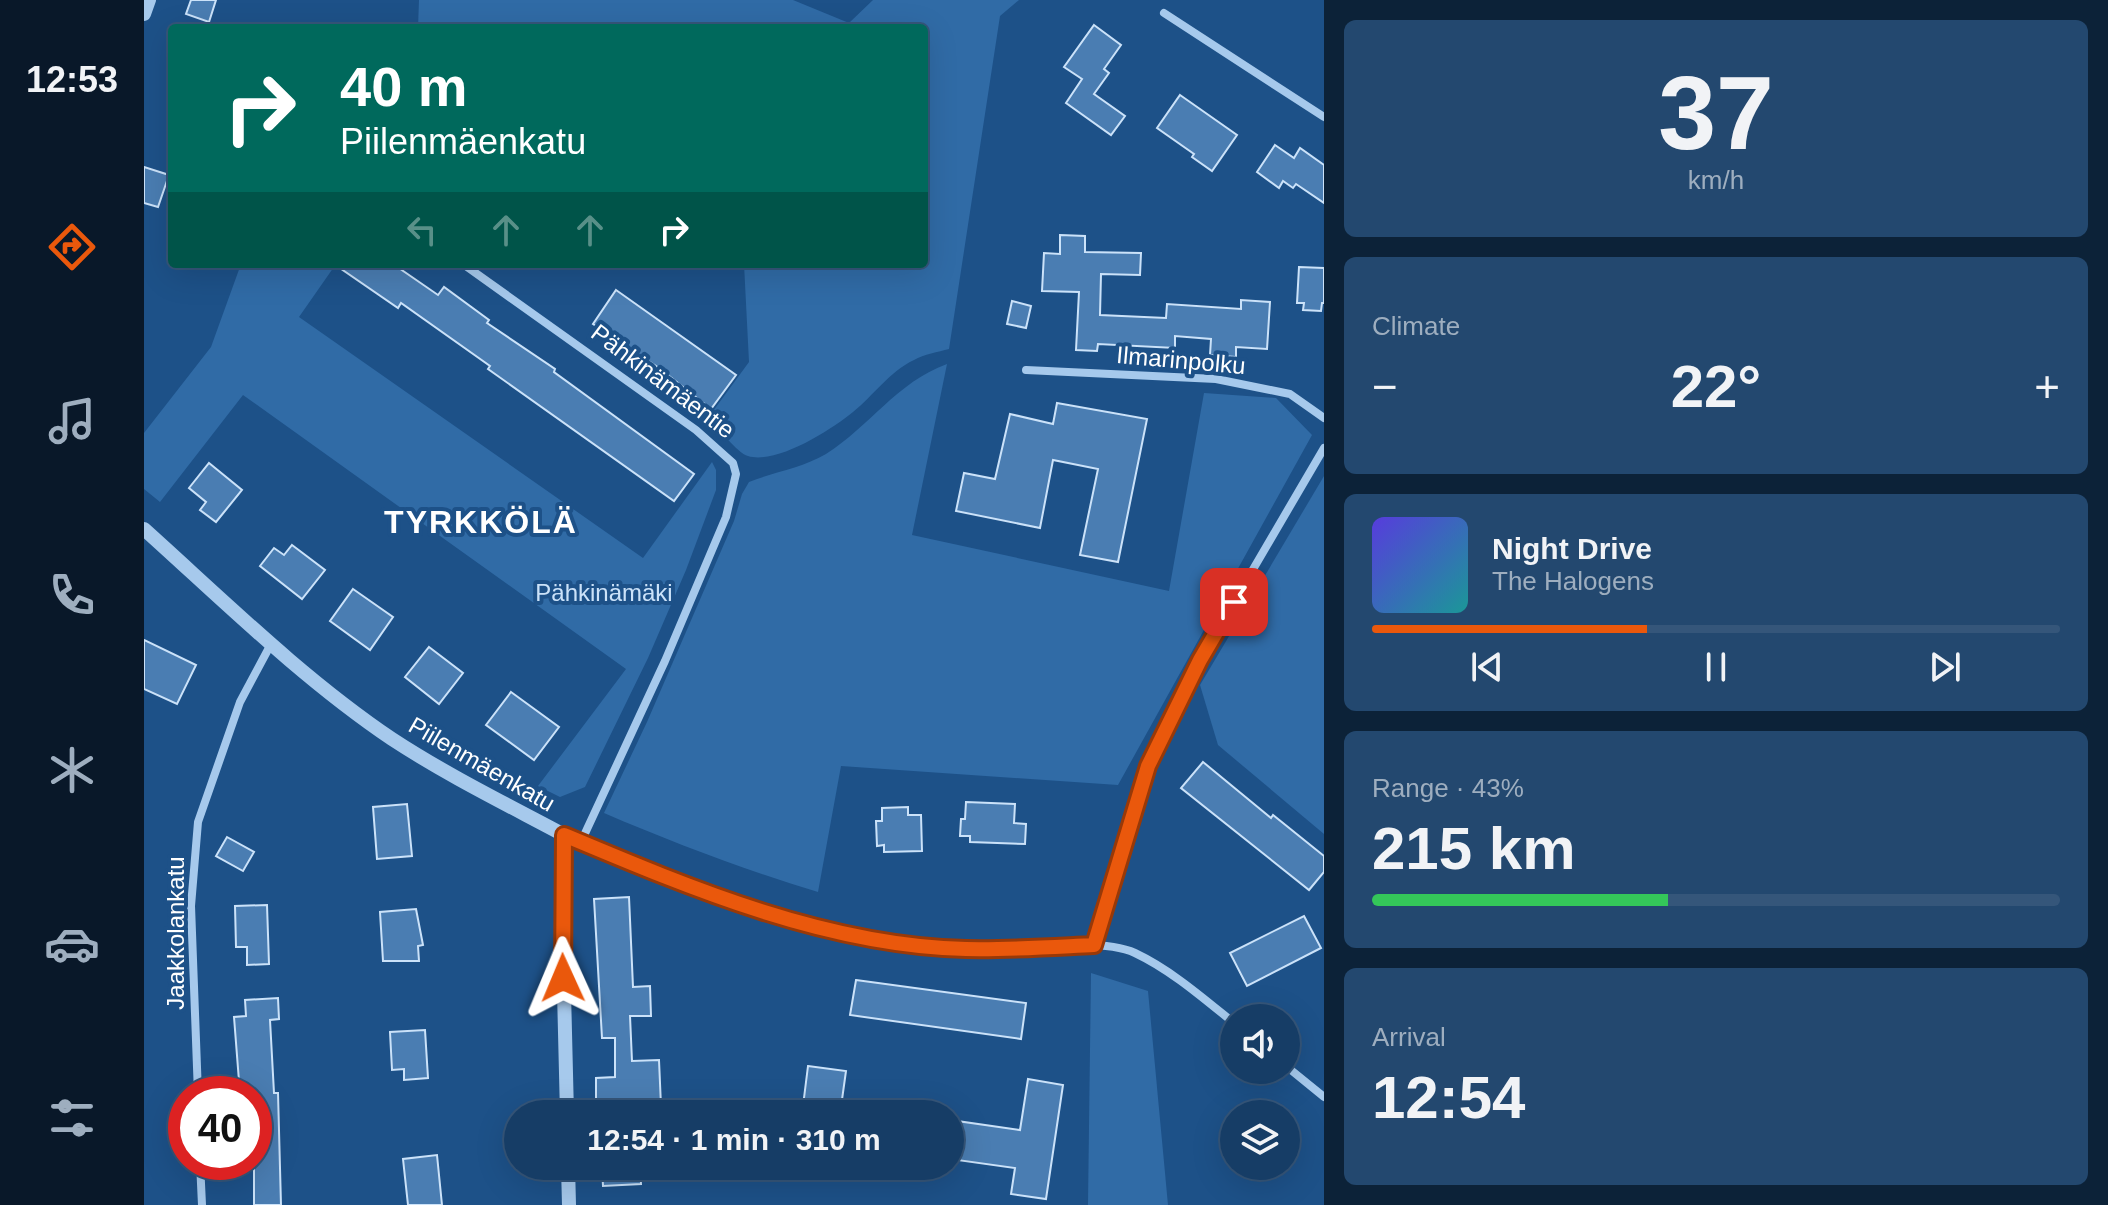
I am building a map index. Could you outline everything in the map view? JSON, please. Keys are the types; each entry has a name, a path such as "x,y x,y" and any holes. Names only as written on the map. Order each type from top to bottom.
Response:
{"street":[{"path":"144,14 149,0"},
{"path":"1164,13 1324,117"},
{"name":"Pähkinämäentie","path":"469,268 696,430 733,463 736,474 726,517 665,661 581,842"},
{"name":"Ilmarinpolku","path":"1026,370 1216,379 1290,394 1324,418"},
{"path":"1094,945 1148,766 1200,660 1324,448"},
{"name":"Piilenmäenkatu","path":"144,529 272,644 391,738 434,765 564,835 751,906 858,936 964,949 1094,945 1133,952 1193,990 1220,1012"},
{"name":"Jaakkolankatu","path":"197,1076 191,906 198,822 240,702 272,644"},
{"path":"564,835 567,1100"},
{"path":"1300,1077 1324,1097"},
{"path":"201,1180 202,1205"},
{"path":"568,1180 569,1205"}],"green space":[{"path":"419,0 793,0 849,23 873,0 1019,0 1000,16 949,349 922,356 905,365 853,412 831,428 788,451 760,457 748,456 708,418 749,362 744,268 928,268 928,24 418,24"},
{"name":"Pähkinämäki","path":"240,268 333,268 299,317 643,558 712,462 716,470 716,490 686,570 648,658 585,787 560,797 538,786 626,669 243,395 160,502 144,489 144,433 211,347"},
{"path":"947,364 912,535 1169,591 1204,393 1276,398 1312,435 1118,785 841,766 818,892 710,856 604,813 647,722 749,482 826,454 898,393"},
{"path":"1324,476 1324,834 1218,745 1200,685"},
{"path":"1091,973 1148,991 1168,1205 1088,1205"}],"building":[{"path":"191,0 216,0 209,22 186,14"},
{"path":"1094,25 1121,45 1104,69 1109,73 1094,94 1125,116 1111,135 1066,103 1082,79 1064,67"},
{"path":"1180,95 1237,135 1212,171 1157,128"},
{"path":"1275,145 1294,158 1300,148 1324,165 1324,203 1296,184 1293,188 1283,181 1279,188 1257,172"},
{"path":"144,167 168,175 158,207 144,203"},
{"path":"1060,235 1085,236 1085,252 1141,253 1140,275 1101,274 1100,315 1166,318 1167,304 1241,309 1241,300 1270,302 1267,349 1236,347 1236,357 1210,355 1211,339 1175,336 1175,348 1098,344 1097,351 1076,350 1079,292 1042,291 1044,253 1060,254"},
{"path":"1299,267 1324,268 1324,303 1321,311 1303,310 1304,303 1297,303"},
{"path":"340,268 399,268 438,295 444,287 489,320 487,323 555,369 554,372 694,474 674,501 401,303 398,308"},
{"path":"616,290 736,375 711,409 659,368 593,324"},
{"path":"1012,301 1031,306 1026,328 1007,324"},
{"path":"1057,403 1147,419 1118,562 1080,555 1098,469 1053,460 1040,528 956,511 964,473 995,479 1010,414 1053,424"},
{"path":"209,463 242,490 216,522 200,510 206,502 189,488"},
{"path":"292,545 325,570 302,599 260,566 274,548 284,555"},
{"path":"353,589 393,617 370,650 330,621"},
{"path":"144,640 196,665 177,704 144,689"},
{"path":"429,647 463,673 439,704 405,677"},
{"path":"511,692 559,727 534,760 486,725"},
{"path":"1203,762 1271,818 1273,815 1324,856 1324,872 1309,890 1181,788"},
{"path":"966,802 1015,804 1014,823 1026,824 1025,844 970,842 970,836 960,836"},
{"path":"407,804 412,856 377,859 373,807"},
{"path":"908,807 908,815 921,815 922,851 884,852 884,845 877,846 876,821 882,821 882,808"},
{"path":"227,837 254,852 243,871 216,856"},
{"path":"629,897 633,987 650,986 651,1016 630,1016 632,1061 659,1060 661,1100 596,1100 596,1078 615,1077 615,1038 602,1038 594,899"},
{"path":"267,905 269,964 247,965 247,947 236,947 235,906"},
{"path":"416,909 423,945 418,946 419,961 383,961 380,912"},
{"path":"1304,916 1321,948 1247,986 1230,953"},
{"path":"856,980 1026,1003 1021,1039 850,1015"},
{"path":"278,998 279,1019 270,1020 274,1093 278,1093 281,1205 254,1205 254,1180 272,1180 272,1076 239,1076 234,1017 246,1016 245,1000"},
{"path":"425,1030 428,1078 404,1080 404,1069 392,1070 390,1032"},
{"path":"808,1066 846,1071 842,1100 804,1100"},
{"path":"1028,1079 1063,1085 1046,1199 1011,1194 1015,1168 964,1161 964,1122 1020,1130"},
{"path":"437,1155 442,1205 408,1205 403,1159"},
{"path":"603,1180 641,1180 641,1184 603,1186"}],"district":[{"name":"TYRKKÖLÄ","path":"481,522"}],"route":[{"path":"563,978 564,835 774,914 858,936 964,949 1094,945 1148,766 1200,660 1234,602"}]}
